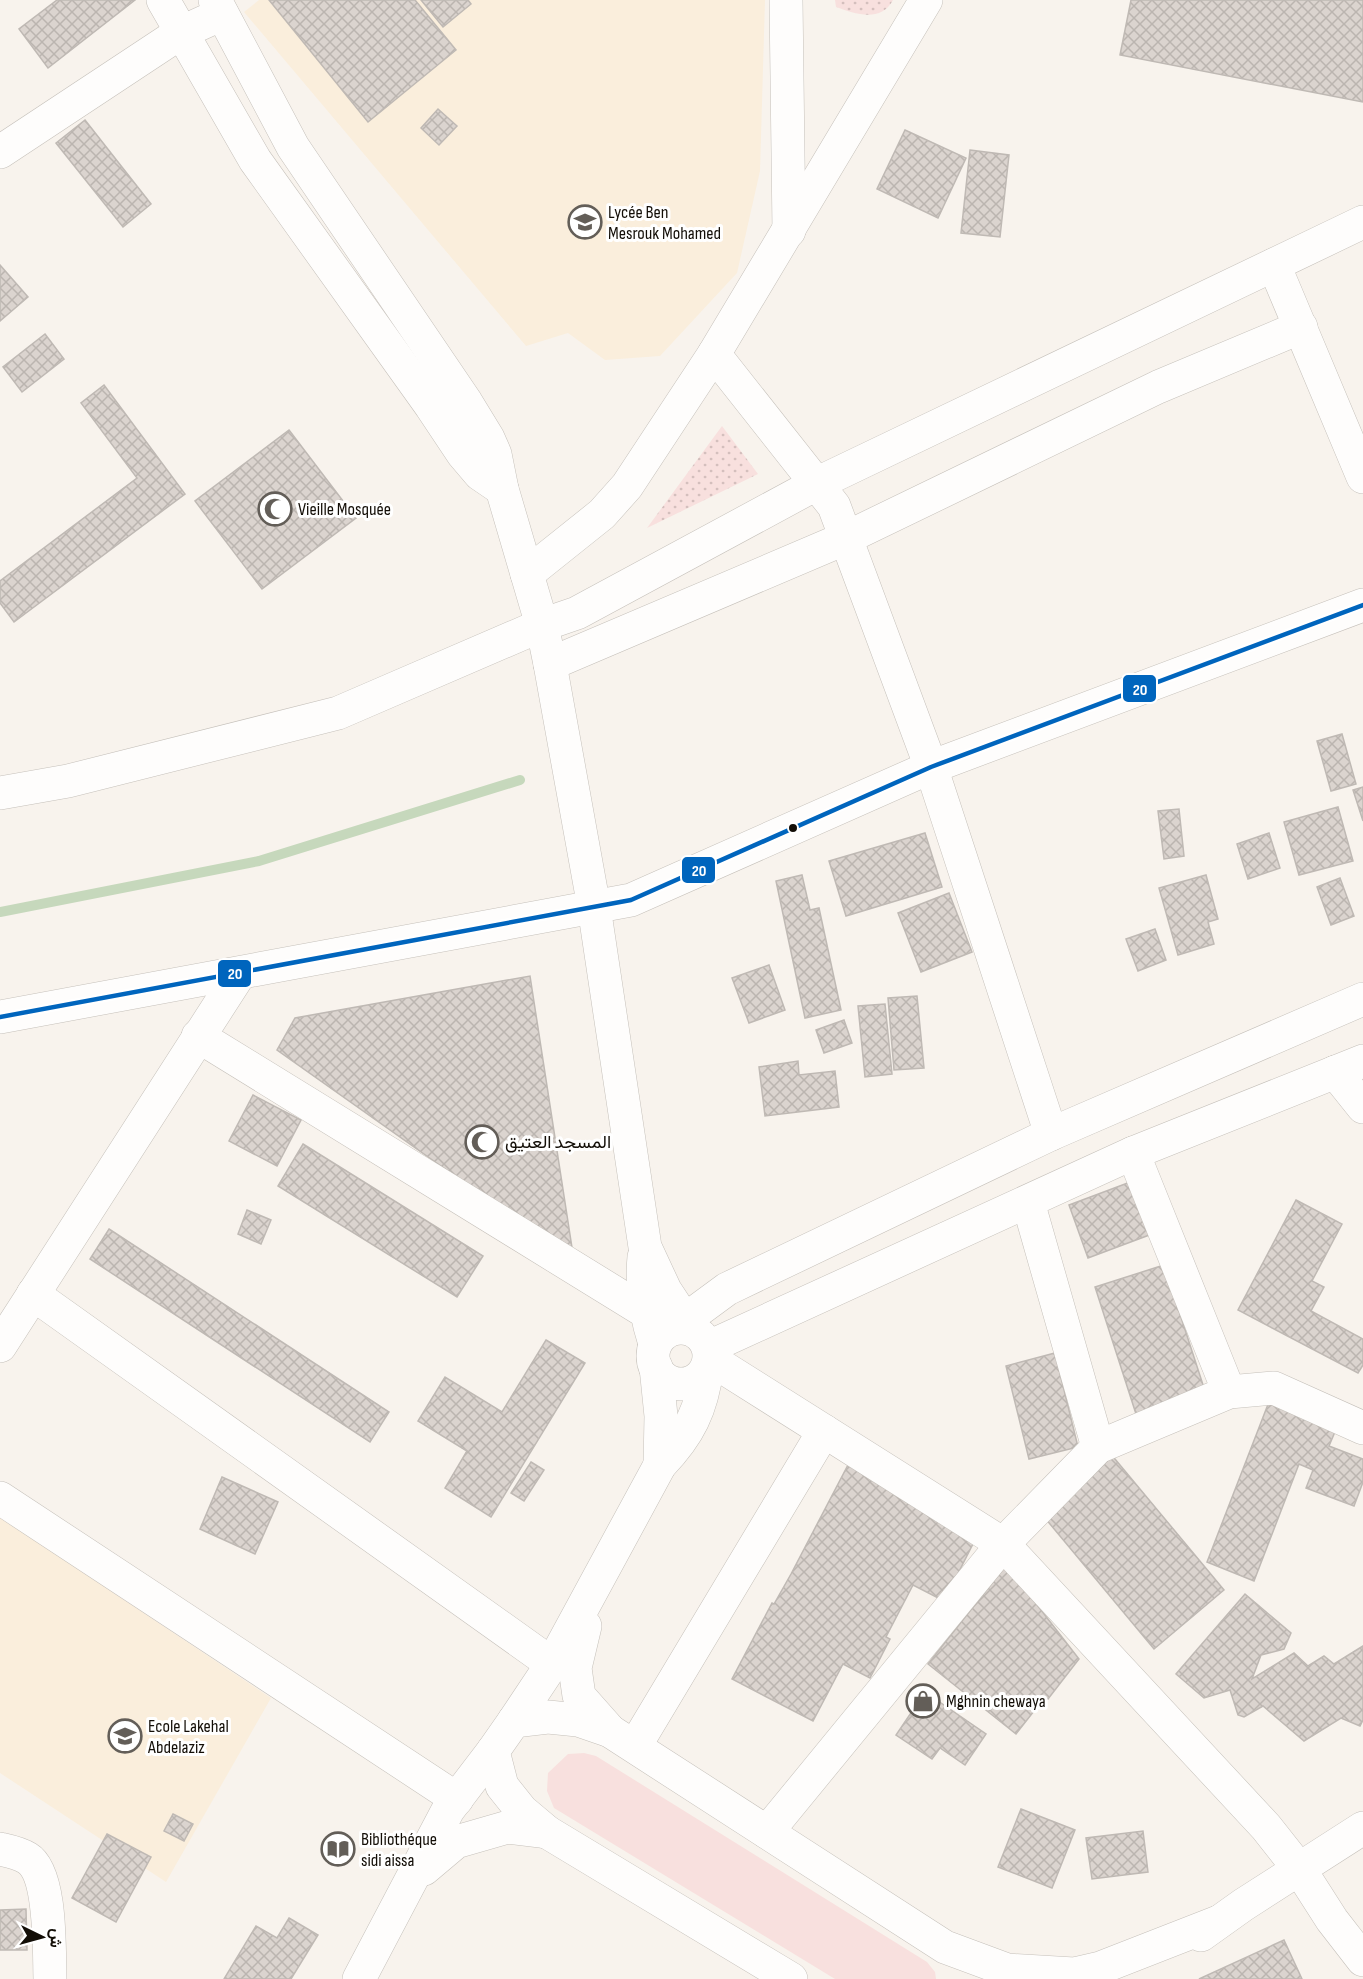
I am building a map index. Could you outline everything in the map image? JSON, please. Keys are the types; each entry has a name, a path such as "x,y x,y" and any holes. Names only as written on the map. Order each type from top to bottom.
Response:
{"street":[{"path":"163,0 255,160 463,454 480,474 502,489"},
{"path":"786,0 789,231"},
{"path":"527,574 602,514 627,486 714,354 926,0"},
{"path":"0,152 218,7 292,147 488,438 495,454 502,489 542,625 550,664 594,907 655,1301"},
{"path":"0,793 68,781 338,713 542,625 577,613 816,484 1363,222"},
{"path":"1274,265 1363,477"},
{"path":"550,664 846,538 1158,387 1300,327"},
{"path":"714,354 834,506 931,767 1051,1134"},
{"path":"0,1017 631,900 931,767 1363,604"},
{"path":"0,1346 240,973"},
{"path":"655,1301 727,1289 1051,1134 1363,999"},
{"path":"198,1036 655,1301 686,1345 704,1390 688,1431 676,1449 660,1465 552,1664 494,1751 448,1810 359,1979"},
{"path":"686,1345 1028,1202 1133,1153 1349,1066 1363,1107"},
{"path":"1133,1153 1229,1392"},
{"path":"1028,1202 1098,1447"},
{"path":"660,1465 661,1416 686,1345 727,1289"},
{"path":"33,1294 552,1664"},
{"path":"686,1345 1003,1544 1266,1827 1300,1870 1332,1920 1363,1960"},
{"path":"767,1832 1003,1544 1098,1447 1229,1392 1274,1388 1363,1428"},
{"path":"622,1739 824,1431"},
{"path":"0,1498 457,1799"},
{"path":"602,1572 582,1636 575,1668 579,1696 622,1739"},
{"path":"514,1721 548,1717 578,1720 622,1739 945,1947 1007,1970 1074,1974 1117,1962 1218,1922"},
{"path":"494,1751 502,1786 522,1812 547,1832 791,1979"},
{"path":"413,1877 456,1842 508,1827 547,1832"},
{"path":"1131,1979 1169,1959 1218,1922 1363,1828"},
{"path":"0,1849 28,1858 39,1873 47,1899 50,1979"},
{"path":"945,1947 954,1966 955,1979"}],"shaded area":[{"name":"Lycée Ben Mesrouk Mohamed","path":"259,0 765,0 760,171 737,273 660,356 605,360 568,333 526,346 244,12"},
{"path":"835,0 893,0 882,12 867,15 836,7"},
{"path":"722,426 758,474 647,528"},
{"name":"Ecole Lakehal Abdelaziz","path":"0,1517 271,1698 166,1882 0,1773"},
{"path":"584,1753 596,1756 927,1962 935,1972 936,1979 835,1979 554,1808 547,1791 548,1773 568,1754"}],"building":[{"path":"57,0 135,0 48,68 19,29"},
{"path":"269,0 415,0 456,50 368,122"},
{"path":"421,0 468,0 471,4 443,27"},
{"path":"1131,0 1363,0 1363,102 1120,55"},
{"path":"438,109 457,126 439,145 421,128"},
{"path":"85,120 151,204 123,227 56,143"},
{"path":"905,130 966,158 938,218 877,189"},
{"path":"970,150 1009,155 1000,237 961,233"},
{"path":"0,265 28,297 0,321"},
{"path":"45,334 64,359 22,392 3,367"},
{"path":"104,385 185,494 14,622 0,603 0,581 137,478 81,403"},
{"name":"Vieille Mosquée","path":"289,430 356,518 262,589 195,501"},
{"path":"1342,734 1356,784 1331,791 1317,741"},
{"path":"1363,787 1363,821 1353,790"},
{"path":"1338,807 1353,861 1299,875 1284,822"},
{"path":"1179,809 1184,856 1164,859 1158,811"},
{"path":"925,833 942,887 846,916 829,861"},
{"path":"1269,833 1280,868 1248,879 1237,844"},
{"path":"802,875 810,910 819,908 841,1010 805,1018 776,881"},
{"path":"1206,875 1218,919 1208,922 1214,944 1178,955 1159,888"},
{"path":"1340,878 1354,916 1331,925 1317,887"},
{"path":"949,893 972,952 921,972 898,913"},
{"path":"1155,929 1166,960 1138,971 1126,939"},
{"path":"769,965 785,1010 749,1023 732,978"},
{"name":"المسجد العتيق","path":"530,976 575,1267 537,1234 277,1050 295,1018"},
{"path":"917,996 924,1068 894,1070 888,998"},
{"path":"885,1004 892,1074 865,1077 858,1006"},
{"path":"844,1020 852,1043 824,1053 816,1030"},
{"path":"798,1061 799,1075 835,1071 839,1107 765,1116 759,1067"},
{"path":"253,1095 301,1120 277,1166 229,1141"},
{"path":"303,1144 483,1256 457,1297 278,1186"},
{"path":"1133,1181 1152,1234 1088,1258 1069,1205"},
{"path":"1296,1200 1342,1224 1312,1281 1324,1287 1311,1311 1363,1339 1363,1365 1358,1373 1238,1310"},
{"path":"247,1210 271,1220 261,1244 238,1234"},
{"path":"109,1229 389,1412 370,1442 90,1259"},
{"path":"1164,1265 1206,1394 1137,1417 1095,1287"},
{"path":"546,1340 585,1363 491,1517 445,1488 467,1451 418,1421 445,1377 502,1412"},
{"path":"1055,1353 1078,1447 1029,1459 1006,1366"},
{"path":"1272,1394 1340,1420 1329,1446 1363,1459 1363,1482 1354,1506 1306,1488 1313,1470 1299,1464 1254,1581 1207,1562"},
{"path":"1110,1453 1224,1590 1154,1649 1040,1512"},
{"path":"531,1462 544,1470 524,1501 511,1493"},
{"path":"849,1463 979,1532 944,1601 913,1585 886,1637 890,1639 870,1678 843,1664 813,1721 732,1679 772,1603 774,1604 791,1574"},
{"path":"222,1477 278,1502 255,1554 200,1529"},
{"path":"1004,1568 1027,1592 1079,1659 1048,1699 1045,1697 1016,1734 928,1664"},
{"path":"1245,1594 1291,1633 1284,1649 1261,1655 1252,1679 1294,1653 1308,1666 1324,1656 1334,1664 1363,1646 1363,1720 1360,1726 1341,1718 1304,1741 1263,1706 1244,1717 1238,1715 1230,1690 1204,1698 1176,1674"},
{"path":"925,1692 986,1734 965,1765 940,1748 932,1759 896,1735"},
{"path":"1021,1809 1075,1830 1052,1888 998,1867"},
{"path":"173,1814 193,1824 184,1841 164,1831"},
{"path":"1143,1831 1148,1872 1092,1879 1086,1838"},
{"path":"107,1834 151,1857 116,1922 72,1898"},
{"path":"26,1909 27,1950 0,1950 0,1910"},
{"path":"289,1918 318,1935 291,1979 224,1979 256,1926 277,1938"},
{"path":"1284,1940 1302,1979 1199,1979"}],"waterway":[{"path":"0,912 259,861 520,780"}],"transit line":[{"name":"20","path":"0,1017 631,900 931,767 1363,605"}],"place":[{"name":"Lycée Ben Mesrouk Mohamed","path":"585,222"},
{"name":"Vieille Mosquée","path":"275,509"},
{"name":"المسجد العتيق","path":"482,1142"},
{"name":"Mghnin chewaya","path":"923,1701"},
{"name":"Ecole Lakehal Abdelaziz","path":"125,1736"},
{"name":"Bibliothéque sidi aissa","path":"338,1849"}]}
